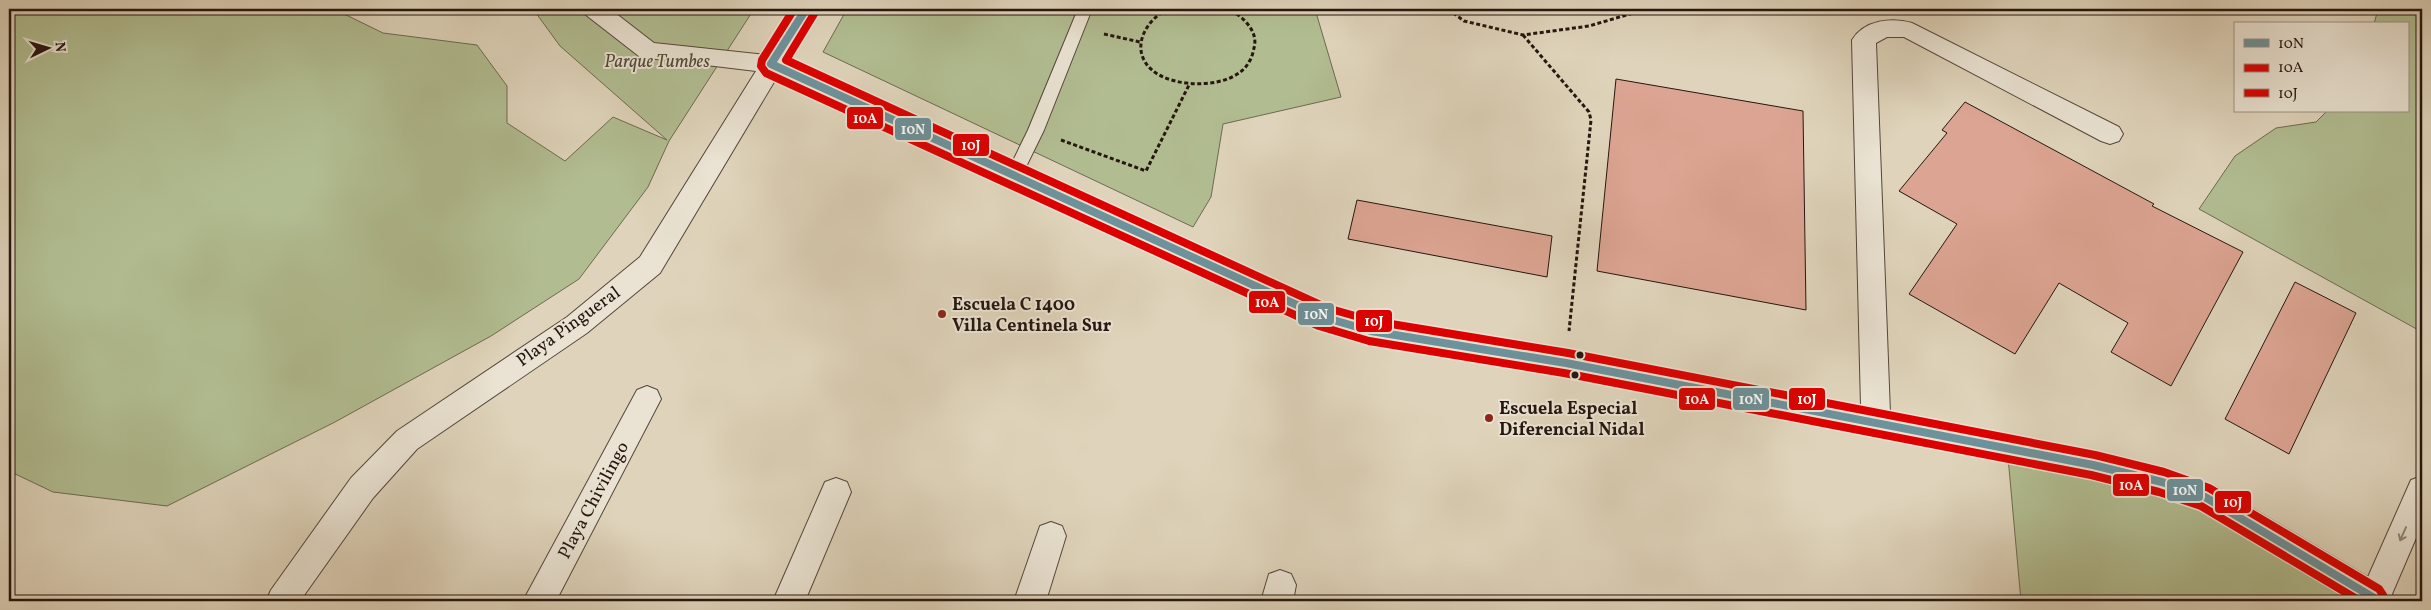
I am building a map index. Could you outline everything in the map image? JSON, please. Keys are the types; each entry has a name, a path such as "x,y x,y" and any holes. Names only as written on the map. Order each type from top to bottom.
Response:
{"street":[{"path":"594,9 648,51 771,64 1323,317 1371,331 1566,363 2093,465 2162,482 2205,497 2375,600 2422,490"},
{"name":"Playa Pingueral","path":"282,601 362,488 407,440 577,325 650,265 806,9"},
{"path":"1876,423 1864,40 1871,34 1886,28 1898,27 1912,31 2110,134"},
{"name":"Playa Chivilingo","path":"539,601 647,399"},
{"path":"789,601 836,492"},
{"path":"1030,601 1051,536"}],"lane":[{"path":"1014,175 1036,130 1086,9"}],"path":[{"path":"1168,9 1150,21 1143,31 1140,42 1141,54 1156,73 1172,81 1189,85 1207,85 1224,80 1239,72 1249,62 1255,49 1255,38 1250,27 1242,18 1228,9"},
{"path":"1448,9 1464,21 1523,35 1589,26 1647,9"},
{"path":"1078,28 1140,42"},
{"path":"1523,35 1589,112 1591,120 1566,363"},
{"path":"1036,130 1146,172 1189,85"}],"green space":[{"name":"Parque Tumbes","path":"9,9 334,9 383,33 477,45 507,86 507,123 565,161 613,117 667,140 560,46 533,9 754,9 669,141 648,187 579,279 491,336 335,422 167,506 53,492 9,471"},
{"path":"847,9 1315,9 1341,97 1223,124 1211,197 1193,227 823,52"},
{"path":"2378,9 2422,9 2422,332 2199,209 2235,156 2276,128 2316,122 2326,112 2408,112 2408,22 2375,22"},
{"path":"2008,457 2204,503 2349,593 2345,601 2021,601"}],"building":[{"path":"1616,79 1803,111 1806,310 1597,271"},
{"path":"1965,102 2154,204 2152,206 2243,252 2171,386 2111,352 2128,323 2059,283 2015,354 1909,294 1957,224 1899,191 1947,133 1942,130"},
{"path":"1357,200 1552,236 1547,277 1348,239"},
{"path":"2295,282 2356,313 2289,454 2225,419"}],"transit line":[{"name":"10A","path":"794,9 762,60 761,66 766,73 1319,326 1369,341 1564,373 2091,475 2159,492 2201,506 2360,601"},
{"name":"10N","path":"806,9 771,64 1323,317 1371,331 1566,363 2093,465 2162,482 2205,497 2374,598 2373,601"},
{"name":"10J","path":"814,14 786,60 1327,308 1373,321 1568,353 2095,455 2164,472 2209,488 2379,589 2383,595 2383,601"}],"place":[{"name":"Escuela C 1400 Villa Centinela Sur","path":"942,314"},
{"name":"Escuela Especial Diferencial Nidal","path":"1489,418"}]}
